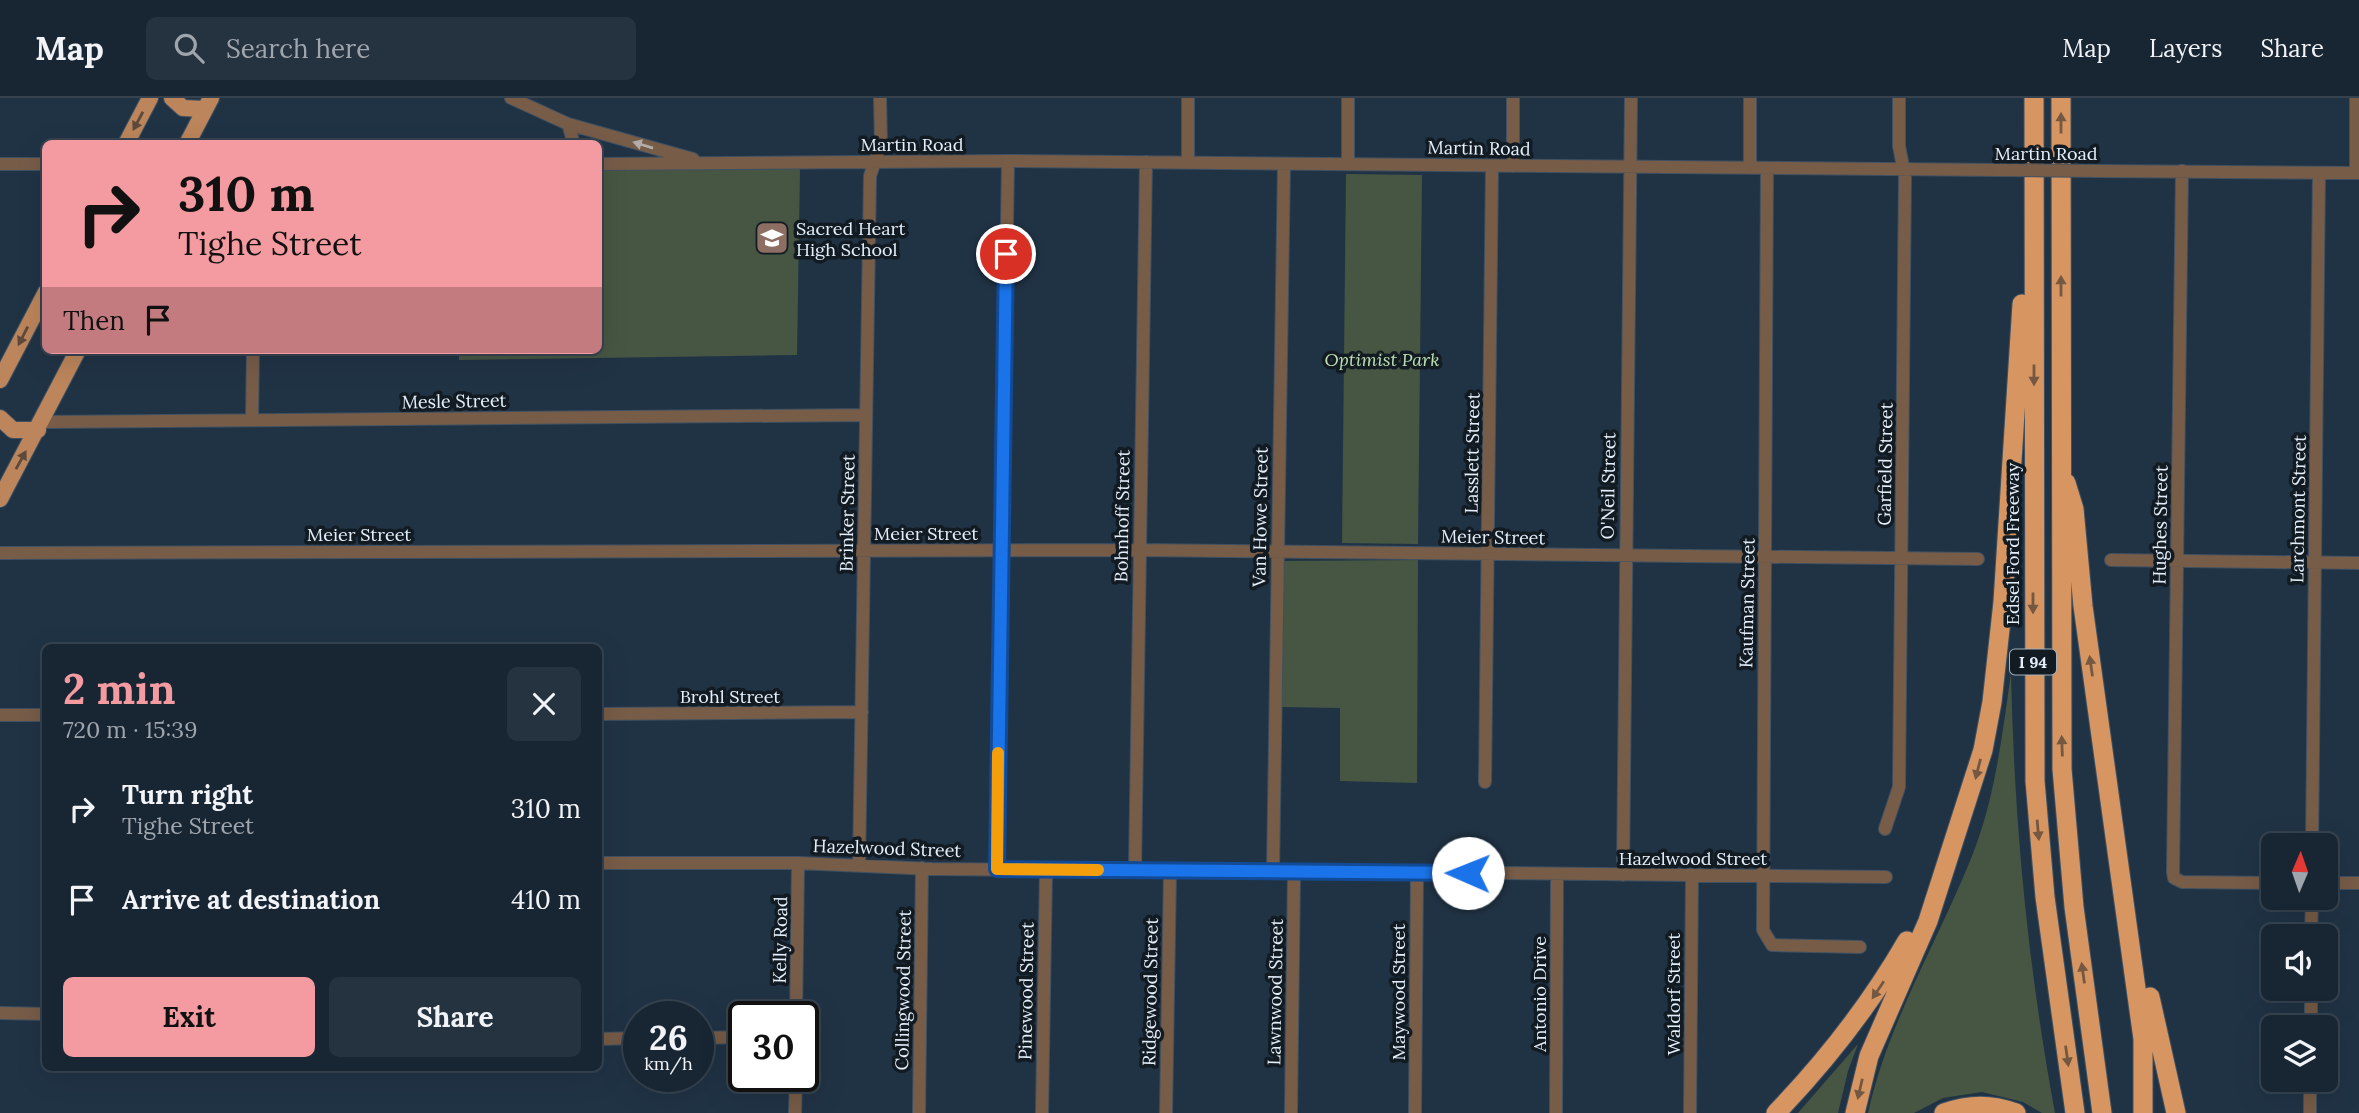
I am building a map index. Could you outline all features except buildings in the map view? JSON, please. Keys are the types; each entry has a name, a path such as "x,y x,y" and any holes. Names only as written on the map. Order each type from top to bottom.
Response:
{"highway":[{"name":"Edsel Ford Freeway","path":"2034,98 2035,781 2045,897 2075,1113"},
{"name":"I 94","path":"2062,98 2063,781 2074,907 2102,1113"},
{"path":"1855,1113 1869,1056 1928,921 1955,843 1974,784 1992,702 2003,602 2021,311 2034,209"},
{"path":"2061,467 2074,509 2083,606 2143,1039 2143,1113"},
{"path":"2110,801 2124,853 2155,1027 2176,1113"},
{"path":"1776,1113 1836,1046 1880,988 1920,918 1955,843"},
{"path":"1944,1113 1986,1105 2016,1113"}],"main road":[{"path":"127,140 150,98"},
{"path":"172,98 183,108 208,103"},
{"path":"189,140 208,103"},
{"path":"0,380 42,300"},
{"path":"0,499 76,354"},
{"path":"0,418 13,430 40,426"}],"street":[{"path":"511,98 568,124 709,163"},
{"name":"Brinker Street","path":"859,866 870,176 881,144 880,98"},
{"path":"1188,98 1188,163"},
{"path":"1348,98 1348,164"},
{"path":"1513,98 1513,166"},
{"name":"O'Neil Street","path":"1623,875 1631,98"},
{"path":"1750,98 1750,168"},
{"name":"Garfield Street","path":"1885,829 1899,787 1904,170 1899,146 1899,98"},
{"path":"2356,98 2358,173"},
{"path":"568,124 572,140"},
{"path":"997,869 1008,161"},
{"name":"Martin Road","path":"602,164 1008,161 2358,173"},
{"name":"Bohnhoff Street","path":"1135,870 1146,162"},
{"path":"0,164 42,164"},
{"name":"Van Howe Street","path":"1273,871 1284,164"},
{"name":"Lasslett Street","path":"1485,782 1493,166"},
{"name":"Kaufman Street","path":"1767,168 1761,876 1764,887 1763,930 1772,945 1860,947"},
{"name":"Hughes Street","path":"2182,171 2174,878 2182,882 2261,883"},
{"name":"Larchmont Street","path":"2312,833 2319,173"},
{"path":"252,420 253,354"},
{"name":"Mesle Street","path":"40,426 252,420 866,415"},
{"name":"Meier Street","path":"0,553 1139,550 1978,559"},
{"path":"2111,561 2359,563"},
{"name":"Brohl Street","path":"602,714 862,712"},
{"path":"0,715 42,715"},
{"name":"Hazelwood Street","path":"602,863 798,863 1046,870 1468,873"},
{"name":"Kelly Road","path":"796,1001 798,863"},
{"name":"Collingwood Street","path":"919,1113 922,868"},
{"name":"Pinewood Street","path":"1042,1113 1046,870"},
{"name":"Ridgewood Street","path":"1166,1113 1170,871"},
{"name":"Lawnwood Street","path":"1292,1113 1294,872"},
{"name":"Maywood Street","path":"1415,1113 1417,872"},
{"name":"Hazelwood Street","path":"1499,873 1886,877"},
{"name":"Antonio Drive","path":"1556,1113 1558,874"},
{"name":"Waldorf Street","path":"1690,1113 1692,876"},
{"path":"2338,883 2359,883"},
{"path":"0,1013 42,1014"},
{"path":"602,1038 623,1038"},
{"path":"795,1113 796,1092"},
{"path":"2310,1092 2310,1113"}],"green space":[{"path":"800,169 797,355 459,360 459,354 602,354 602,170"},
{"name":"Optimist Park","path":"1346,174 1422,175 1418,544 1342,543"},
{"path":"1418,560 1417,783 1340,781 1340,708 1281,707 1284,561"},
{"path":"2011,673 2015,784 2024,894 2037,1004 2055,1113 2042,1113 2023,1102 1982,1092 1943,1098 1914,1113 1868,1113 1900,1016 1979,838 1996,768"},
{"path":"1858,1044 1838,1113 1798,1113"}],"slow traffic":[{"path":"998,753 997,869 1098,870"}],"place":[{"name":"Sacred Heart High School","path":"772,238"}],"route":[{"path":"1006,254 997,869 1468,873"}]}
